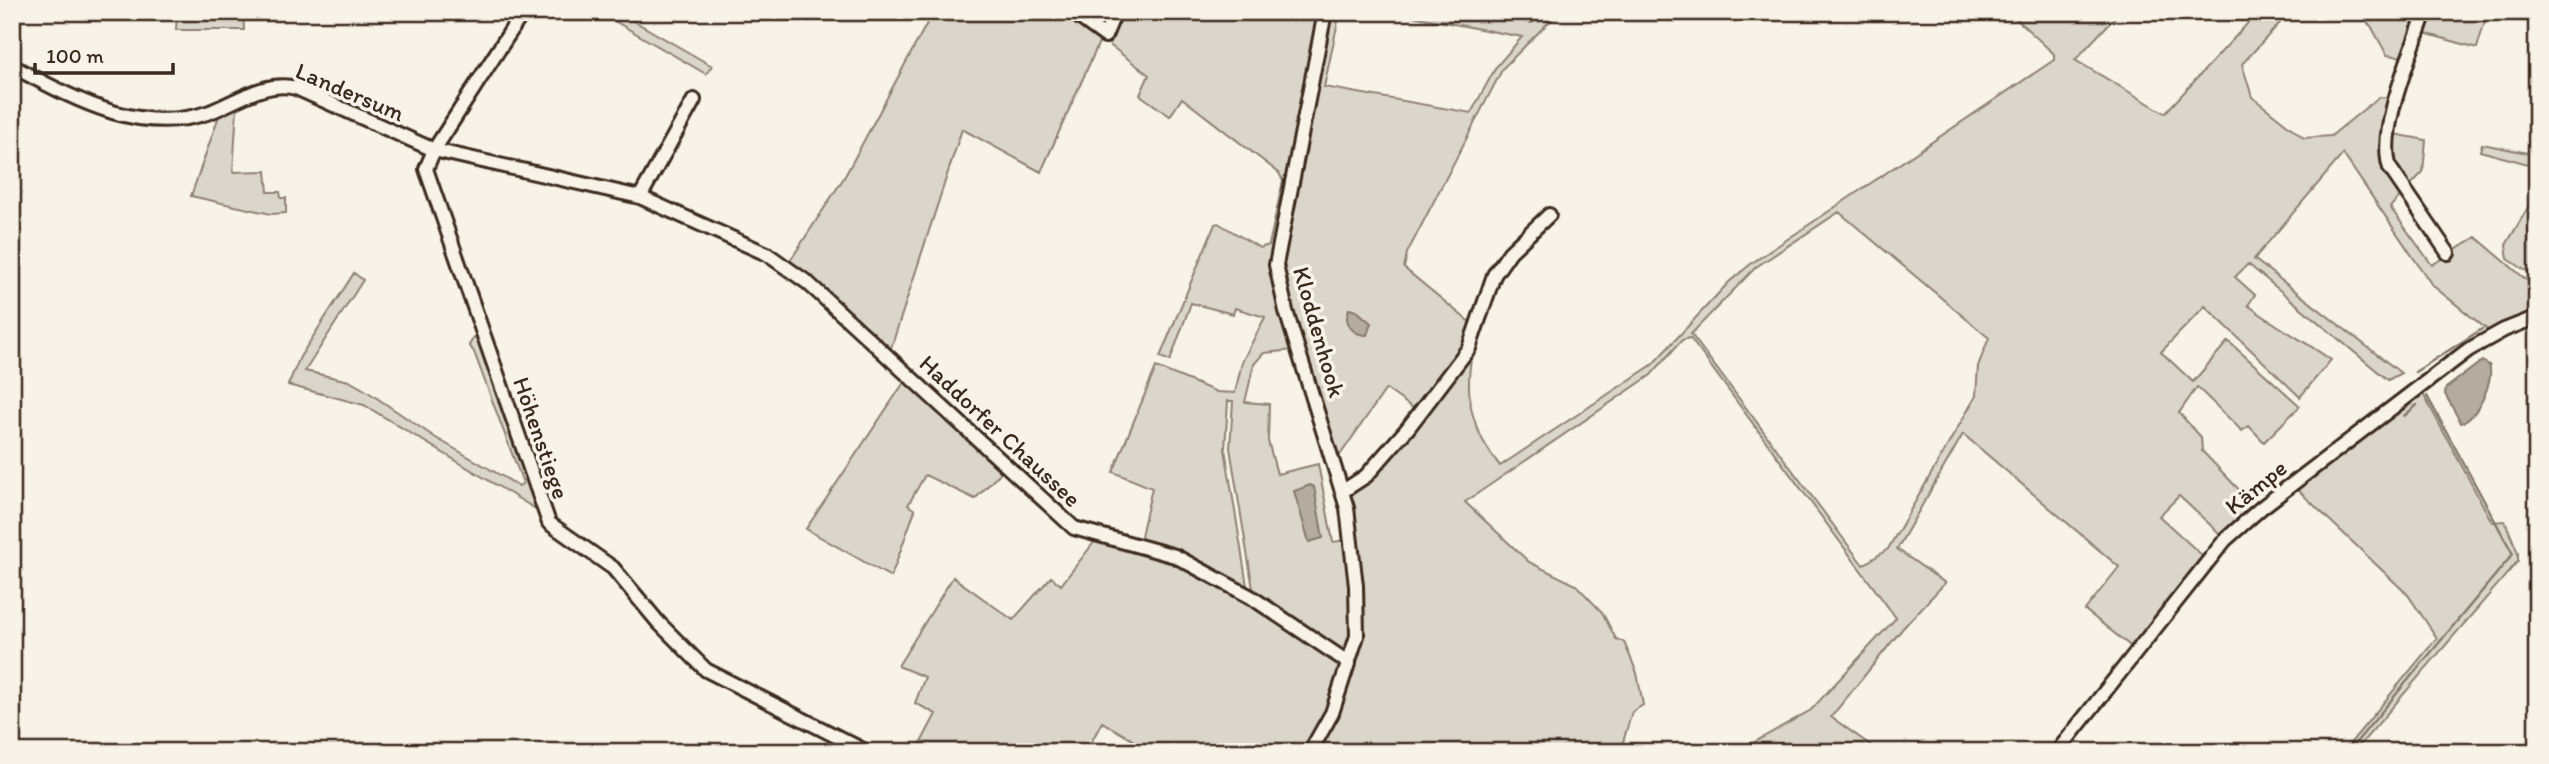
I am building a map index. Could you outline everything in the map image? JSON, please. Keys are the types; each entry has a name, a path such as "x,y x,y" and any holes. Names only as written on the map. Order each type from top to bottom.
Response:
{"street":[{"path":"434,150 523,12"},
{"path":"1072,12 1105,36 1115,12"},
{"name":"Kloddenhook","path":"1310,752 1332,713 1357,636 1356,586 1343,491 1286,311 1276,265 1325,12"},
{"path":"2425,12 2397,99 2386,155 2390,168 2448,253"},
{"name":"Landersum","path":"12,66 83,103 126,117 171,119 208,113 279,84 434,150 640,197"},
{"path":"640,197 694,100"},
{"name":"Höhenstiege","path":"434,150 426,169 549,523 613,568 706,670 867,752"},
{"name":"Haddorfer Chaussee","path":"640,197 766,254 808,283 1074,528 1175,556 1251,597 1349,663"},
{"path":"1343,491 1366,476 1383,457 1469,348 1494,275 1510,252 1549,215"},
{"name":"Kämpe","path":"2057,752 2225,540 2261,508 2427,379 2468,350 2537,317"}],"shaded area":[{"path":"177,12 243,12 244,30 176,30"},
{"path":"599,12 618,12 712,66 706,74"},
{"path":"933,12 1065,12 1101,38 1041,172 962,129 890,351 788,264 845,176"},
{"path":"1119,12 1322,12 1298,169 1332,12 1340,12 1324,87 1471,113 1496,67 1522,37 1391,12 1461,12 1532,23 1545,12 1559,12 1503,68 1407,253 1404,268 1475,324 1465,347 1414,409 1386,389 1338,458 1304,349 1264,353 1254,364 1245,402 1269,404 1268,441 1277,474 1318,464 1333,542 1347,540 1354,636 1329,713 1307,752 1153,752 1102,722 1086,752 916,752 936,714 915,703 925,677 898,666 953,577 1013,620 1051,577 1061,585 1095,541 1172,559 1254,595 1230,448 1233,401 1228,401 1225,449 1248,592 1175,553 1140,540 1152,488 1113,472 1156,367 1217,392 1235,393 1242,362 1265,317 1235,308 1233,314 1191,303 1170,361 1160,357 1215,224 1218,223 1260,248 1269,245 1283,181 1279,173 1182,98 1170,116 1140,95 1149,75 1107,43"},
{"path":"2009,12 2120,12 2075,60 2165,113 2258,12 2290,12 2242,64 2252,97 2304,138 2331,136 2379,97 2393,98 2394,134 2426,140 2423,172 2390,207 2432,265 2476,237 2537,289 2537,308 2489,331 2432,285 2343,154 2254,259 2401,373 2388,380 2248,264 2235,277 2255,295 2248,305 2331,360 2300,397 2205,306 2161,352 2193,382 2228,341 2300,406 2264,442 2249,426 2242,431 2197,387 2179,413 2201,437 2202,451 2247,498 2249,508 2220,534 2179,496 2159,516 2204,557 2133,648 2085,610 2119,567 1963,434 1897,549 1945,583 1903,628 1831,717 1880,752 1737,752 1811,710 1896,618 1690,338 1682,340 1651,375 1465,502 1529,562 1576,585 1602,612 1616,639 1624,642 1637,673 1643,705 1632,712 1620,752 1314,752 1352,663 1347,492 1472,352 1469,384 1472,412 1482,439 1500,466 1652,365 1729,282 1752,263 2054,60 2054,54","holes":["1839,212 1989,338 1978,366 1976,396 1888,549 1863,565 1691,334 1756,267"]},
{"path":"2353,12 2427,12 2405,57 2387,55 2371,26"},
{"path":"2430,12 2454,12 2485,21 2477,48 2424,33"},
{"path":"237,107 233,172 266,171 268,192 280,192 281,198 286,198 286,213 271,214 191,196 219,116"},
{"path":"2482,144 2533,154 2537,144 2537,161 2528,164 2480,151"},
{"path":"2537,192 2537,278 2508,259 2506,245"},
{"path":"354,273 363,280 305,371 349,381 436,438 519,486 523,483 474,352 469,345 477,333 538,502 534,508 364,405 288,385 300,357"},
{"path":"1349,309 1357,311 1371,323 1367,335 1357,333 1350,327 1347,319"},
{"path":"2482,361 2489,365 2487,389 2473,415 2461,423 2445,394 2446,388"},
{"path":"905,381 1001,472 975,499 925,475 908,505 915,510 891,577 806,529"},
{"path":"2421,390 2492,522 2505,521 2518,553 2518,561 2354,752 2343,752 2437,638 2408,595 2296,488"},
{"path":"1310,485 1314,487 1323,538 1309,542 1294,491"}],"waterway":[{"path":"2415,372 2482,329"},
{"path":"2348,752 2513,554 2427,396"},
{"path":"2404,416 2417,405"}]}
